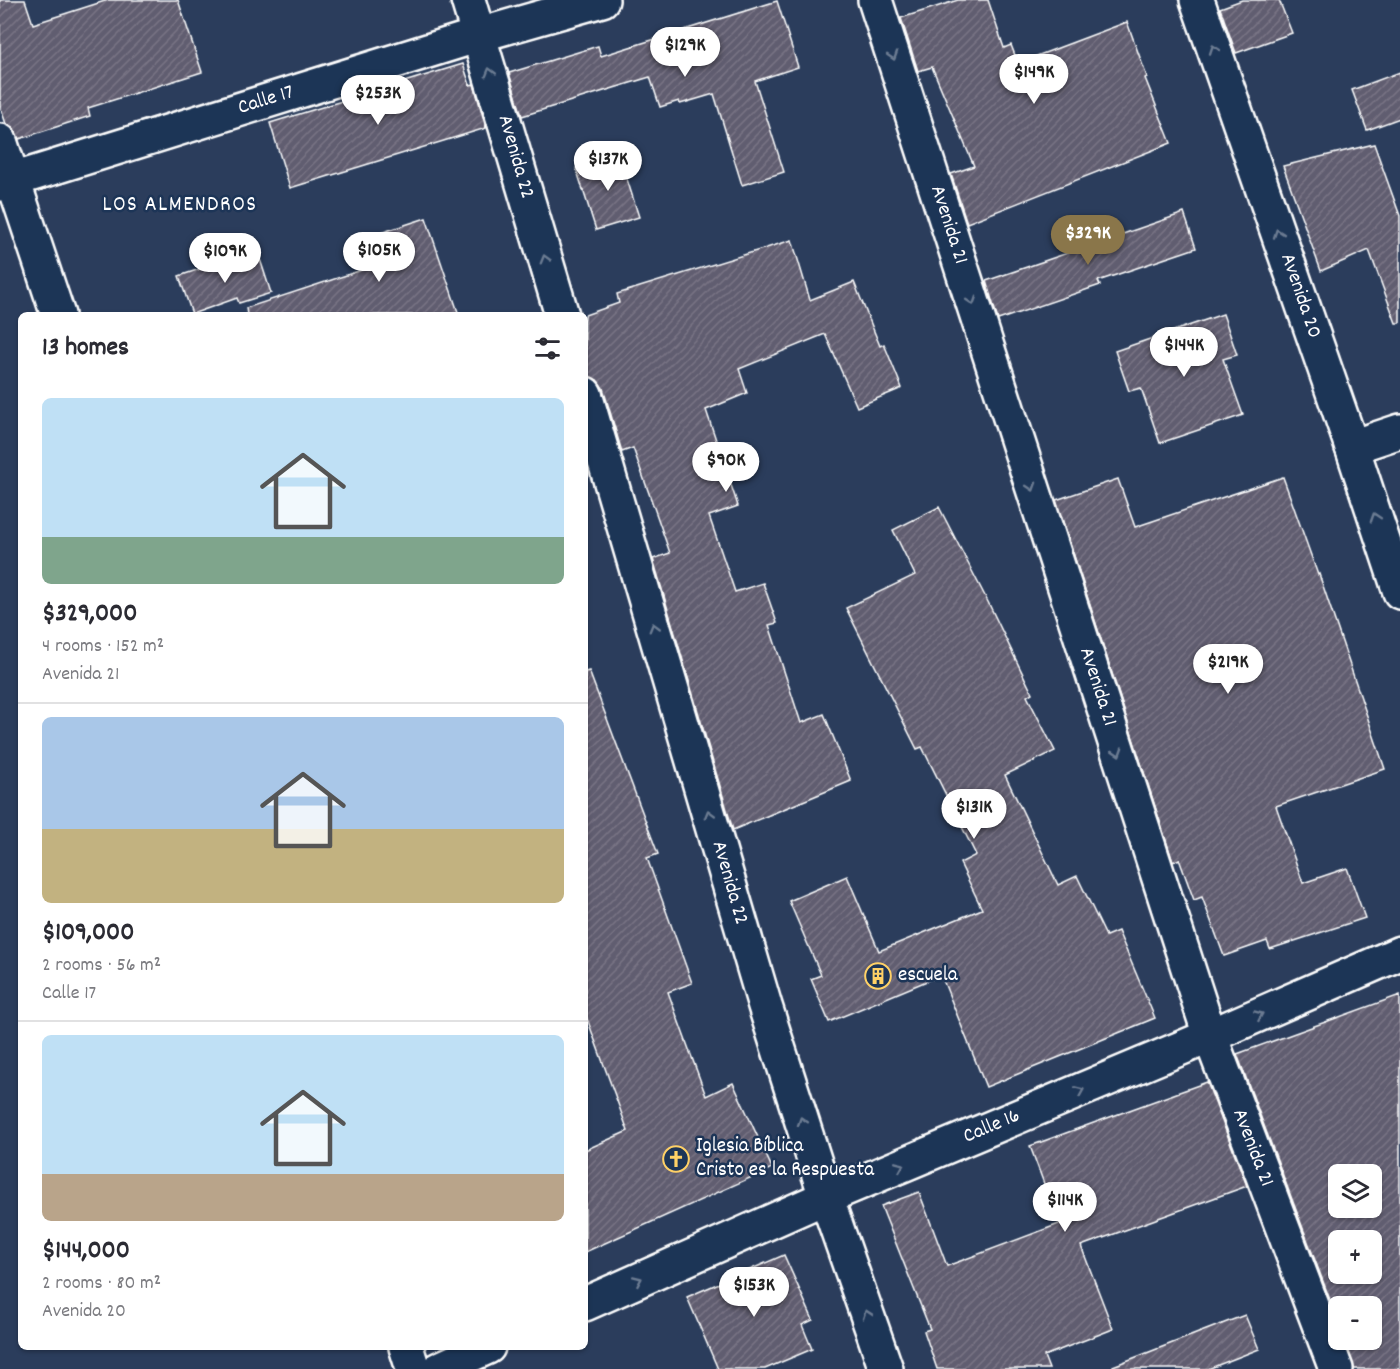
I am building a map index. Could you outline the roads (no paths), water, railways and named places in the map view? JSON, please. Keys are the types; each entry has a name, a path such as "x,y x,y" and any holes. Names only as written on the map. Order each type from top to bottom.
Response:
{"street":[{"name":"Avenida 22","path":"468,0 561,312"},
{"name":"Calle 17","path":"6,182 479,35 602,0"},
{"name":"Avenida 21","path":"875,0 1210,1036 1336,1369"},
{"name":"Avenida 20","path":"1197,0 1400,592"},
{"path":"0,141 6,182 57,312"},
{"name":"Avenida 22","path":"588,404 765,1006 826,1197 886,1369"},
{"path":"1352,447 1400,431"},
{"name":"Calle 16","path":"588,1303 826,1197 1210,1036 1400,953"},
{"path":"407,1350 413,1369"},
{"path":"439,1369 481,1350"}],"place":[{"name":"escuela","path":"878,976"},
{"name":"Iglesia Bíblica Cristo es la Respuesta","path":"676,1159"}],"district":[{"name":"LOS ALMENDROS","path":"180,205"}]}
